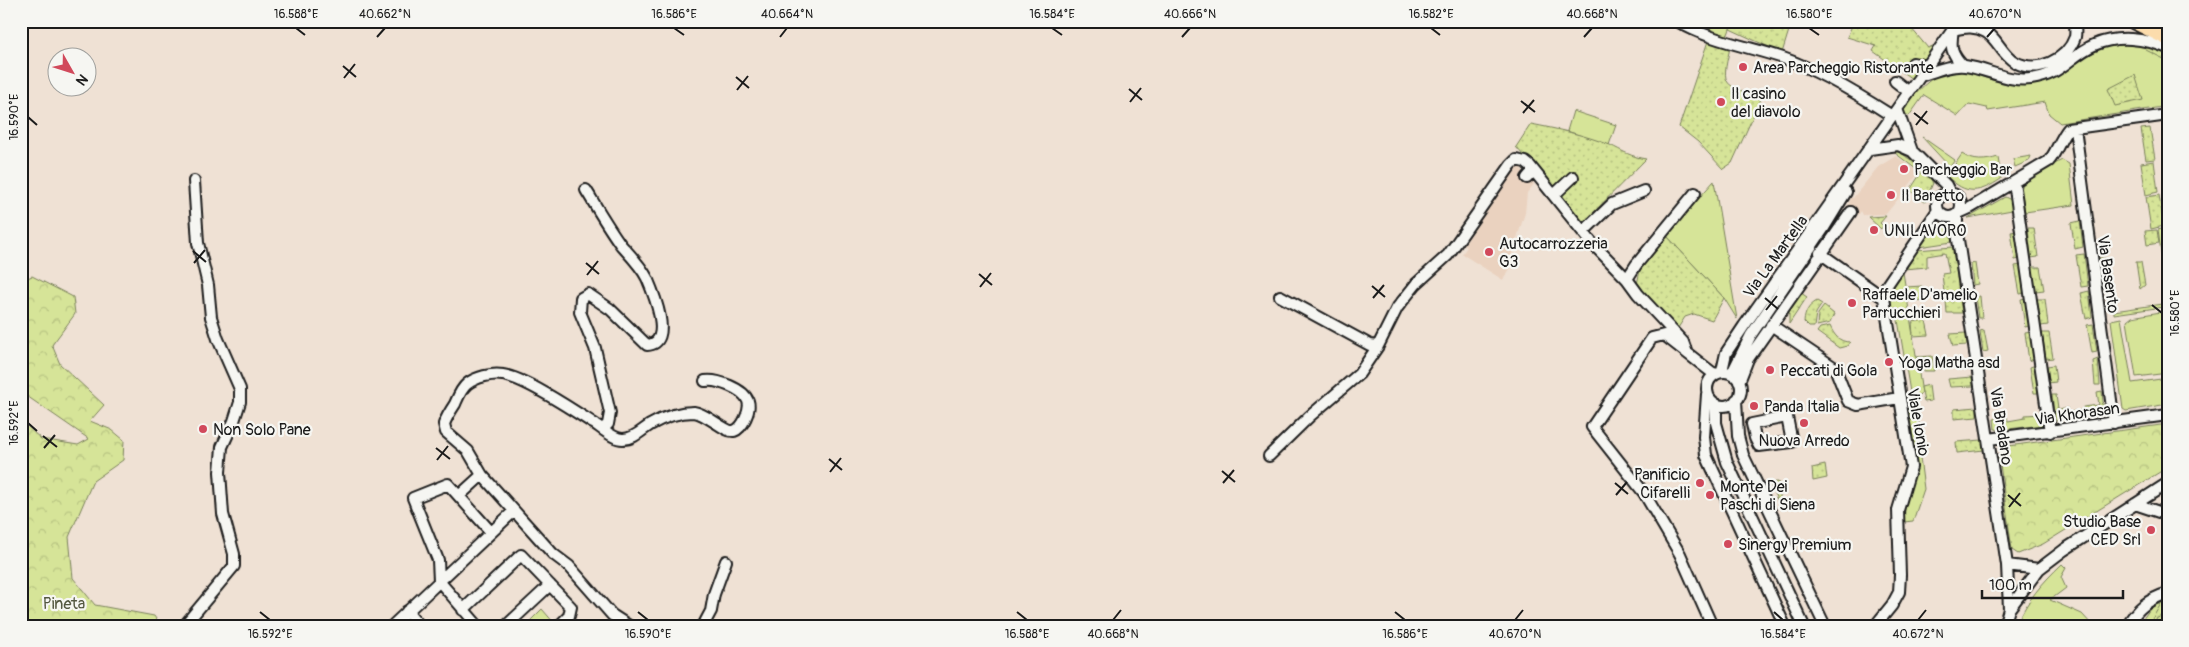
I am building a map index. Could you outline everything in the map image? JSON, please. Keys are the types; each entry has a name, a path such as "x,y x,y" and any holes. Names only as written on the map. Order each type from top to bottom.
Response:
{"highway":[{"path":"2134,21 2168,38"}],"street":[{"path":"1677,21 1731,44 1789,60 1894,113 1912,151 1946,185 1950,193 1960,198 1984,200"},
{"path":"1985,21 1989,33 2005,55 2017,63 2034,67 2046,65 2057,59 2068,48 2075,36 2075,21"},
{"path":"2165,21 2168,25"},
{"path":"1963,66 1954,56 1951,44 1956,25 1970,26 1989,33"},
{"name":"Via La Martella","path":"1722,373 1726,353 1744,326 1956,25"},
{"path":"1920,76 1963,66 2009,79 2030,79 2050,76 2093,46 2113,40 2150,40 2168,48"},
{"path":"1913,63 1928,66"},
{"path":"1895,81 1909,92"},
{"path":"1950,214 1984,200 2049,161 2068,129 2168,115"},
{"name":"Via Basento","path":"2074,128 2114,423"},
{"path":"1870,149 1898,146 1912,151"},
{"path":"1269,456 1286,436 1359,374 1378,346 1397,308 1416,284 1448,255 1466,222 1481,201 1516,160 1525,162 1530,174 1554,196 1583,232 1674,327 1687,353"},
{"path":"1554,196 1573,176"},
{"path":"1939,180 1941,189 1939,198 1950,214"},
{"path":"184,626 234,566 234,554 222,514 220,472 222,447 234,421 240,394 239,383 218,339 212,316 208,285 198,243 194,181"},
{"path":"2014,182 2050,432"},
{"path":"586,190 621,244 647,278 661,320 660,336 653,344 647,346 598,300 588,294 581,298 580,312 595,348 608,402 610,419 603,429"},
{"path":"1583,232 1612,204 1644,191"},
{"path":"1627,279 1664,227 1696,193"},
{"path":"1939,198 1950,193"},
{"path":"1820,253 1884,298 1887,285 1927,228 1962,206 1960,198"},
{"path":"1713,407 1729,405 1736,400 1741,390 1739,382 1748,358 1820,253 1851,212"},
{"name":"Via Bradano","path":"1950,214 1957,233 1989,439 2007,565 2009,609"},
{"path":"1280,296 1370,345 1378,346"},
{"name":"Viale Ionio","path":"1875,626 1892,605 1899,592 1898,510 1911,467 1884,298"},
{"path":"1771,325 1835,368 1848,402 1858,405 1899,398"},
{"path":"1712,626 1680,554 1644,493 1592,427 1652,338 1664,335 1687,353 1739,382"},
{"path":"1722,373 1708,380 1706,387 1727,462 1804,626"},
{"path":"629,626 612,615 569,566 553,554 482,475 468,451 445,428 446,418 468,383 494,374 505,375 538,390 611,435 624,439 631,438 660,420 695,412 708,417 728,430 736,430 746,415 748,405 746,398 724,383 706,381"},
{"path":"1736,400 1738,436 1743,454 1825,626"},
{"path":"1713,407 1704,437 1706,456 1784,626"},
{"name":"Via Khorasan","path":"1989,439 2168,415"},
{"path":"1704,437 1720,438"},
{"path":"459,496 482,475"},
{"path":"2004,626 2009,609 2040,568 2064,550 2168,483"},
{"path":"478,626 439,581 438,560 413,498 448,484 491,532"},
{"path":"2135,504 2168,515"},
{"path":"392,626 514,511"},
{"path":"463,610 521,555 570,607 569,616 559,626"},
{"path":"703,626 711,611 714,594 726,561"},
{"path":"2007,565 2040,568"},
{"path":"506,626 550,585"},
{"path":"2127,626 2140,608 2153,598 2168,593"},
{"path":"407,611 420,626"}],"shaded area":[{"path":"1896,156 1919,173 1886,214 1863,215 1861,211 1853,216 1848,206 1851,198 1853,198 1878,167"},
{"path":"1518,165 1534,184 1527,193 1525,213 1511,257 1513,264 1503,280 1462,254 1467,247 1464,245"}],"green space":[{"path":"1677,21 1733,21 1725,42"},
{"path":"1733,21 1787,21 1786,25 1790,27 1782,53 1730,29"},
{"path":"1854,21 1905,21 1928,48 1937,44 1912,79 1873,51 1876,46 1847,37"},
{"path":"1708,41 1730,48 1726,71 1728,83 1761,99 1732,163 1723,169 1698,142 1679,127"},
{"path":"2118,43 2149,44 2168,52 2168,106 2060,123 2049,114 2045,102 1988,111 1987,108 1969,104 1958,116 1924,95 1909,116 1902,112 1921,88 1938,75 1954,71 2019,85 2040,82 2061,74 2087,56 2106,46"},
{"path":"2149,44 2168,53 2168,61 2146,50"},
{"path":"2135,75 2143,100 2115,106 2108,89"},
{"path":"1573,111 1616,125 1609,145 1567,131"},
{"path":"1531,124 1591,138 1646,159 1583,223 1516,147"},
{"path":"2150,128 2155,159 2146,160 2141,129"},
{"path":"1922,137 1955,160 1945,173 1943,171 1948,165"},
{"path":"1897,150 1922,169 1933,183 1925,202 1910,190 1921,173 1895,153"},
{"path":"1962,154 1966,157 1980,160 1998,157 2001,179 1980,189 1973,190 1960,187 1947,176"},
{"path":"2031,156 2029,161 2015,167 2013,159"},
{"path":"2062,160 2069,164 2074,205 2025,212 2021,189 2024,181"},
{"path":"2154,161 2158,192 2146,195 2141,163"},
{"path":"1714,181 1737,319 1724,298 1666,235"},
{"path":"2159,195 2164,226 2151,229 2146,197"},
{"path":"2005,197 2011,200 2012,210 1968,218"},
{"path":"1886,216 1880,223 1883,226 1881,229 1868,217"},
{"path":"2080,221 2083,247 2075,249 2071,223"},
{"path":"1939,224 1949,228 1952,242 1919,247"},
{"path":"2028,228 2034,228 2038,257 2031,258"},
{"path":"2165,228 2168,259 2162,260 2158,230"},
{"path":"2157,230 2159,243 2147,245 2145,231"},
{"path":"2016,231 2020,259 2015,260 2011,232"},
{"path":"1666,235 1724,298 1712,320 1694,314 1685,317 1678,328 1637,284 1641,266"},
{"path":"1953,247 1959,292 1944,292 1942,274 1949,273 1945,253 1927,256 1927,267 1904,269 1917,250"},
{"path":"2084,254 2088,286 2081,287 2076,255"},
{"path":"2099,258 2106,258 2110,282 2106,283"},
{"path":"2136,262 2141,262 2145,285 2140,289"},
{"path":"2163,262 2167,262 2168,265 2167,297"},
{"path":"1975,263 1978,284 1973,285 1971,264"},
{"path":"2021,265 2026,293 2020,294 2015,266"},
{"path":"2032,267 2040,267 2044,290 2036,291"},
{"path":"1903,272 1922,393 1915,397 1913,408 1920,426 1918,442 1924,489 1913,521 1904,522 1905,508 1917,465 1907,401 1911,398 1896,308 1890,309 1894,285"},
{"name":"Pineta","path":"32,276 73,297 75,314 52,345 60,364 104,405 90,421 112,430 124,440 123,460 93,481 69,537 73,578 95,605 154,616 161,626 21,626 21,421 41,439 78,445 89,439 21,392 21,281"},
{"path":"1922,286 1924,300 1908,301 1906,287"},
{"path":"2089,291 2092,317 2086,319 2081,293"},
{"path":"1801,293 1807,297 1789,324 1789,310"},
{"path":"1980,296 1982,318 1978,318 1975,297"},
{"path":"2026,298 2029,326 2025,327 2021,299"},
{"path":"2036,299 2045,299 2048,325 2041,326"},
{"path":"1960,300 1962,313 1947,313 1946,301"},
{"path":"1817,301 1822,304 1816,313 1814,327 1809,327 1804,322 1805,315 1809,307"},
{"path":"2162,304 2163,307 2114,314 2114,311"},
{"path":"1824,306 1834,314 1830,323 1817,326 1818,314"},
{"path":"2166,311 2168,373 2136,377 2127,321 2132,317"},
{"path":"2121,318 2132,383 2168,378 2168,404 2126,411 2123,409 2111,320"},
{"path":"1926,320 1929,335 1913,336 1912,322"},
{"path":"2093,324 2097,352 2092,353 2087,325"},
{"path":"1830,326 1837,337 1843,341 1850,342 1847,346 1839,348 1817,332 1820,328"},
{"path":"1984,330 1988,351 1983,352 1980,331"},
{"path":"2031,332 2034,359 2029,361 2025,333"},
{"path":"1966,333 1967,345 1953,346 1950,334"},
{"path":"2042,333 2049,333 2053,358 2046,359"},
{"path":"1932,356 1934,371 1918,371 1916,357"},
{"path":"2098,359 2100,385 2095,385 2093,361"},
{"path":"2036,365 2038,393 2034,393 2030,367"},
{"path":"2054,365 2056,382 2048,383 2047,366"},
{"path":"1972,377 1973,386 1950,387 1948,379"},
{"path":"1929,385 1931,401 1924,402 1921,387"},
{"path":"2102,391 2103,402 2101,404 2104,404 2104,409 2100,414 2055,421 2052,395 2056,395 2058,409 2055,411 2068,408 2069,412 2082,410 2083,407 2099,405 2097,392"},
{"path":"1977,407 1977,417 1954,419 1954,409"},
{"path":"2042,414 2042,425 1995,429 1994,419 2007,417 2008,421 2025,418 2025,415"},
{"path":"2168,424 2168,467 2043,544 2018,554 2012,550 1999,457 2002,450 2008,446"},
{"path":"1982,440 1984,450 1957,453 1956,442"},
{"path":"1825,465 1827,478 1813,481 1812,468"},
{"path":"1778,482 1782,510 1769,483"},
{"path":"2062,564 2066,568 2061,577 2066,588 2050,600 2082,614 2093,626 2016,626 2036,592"},
{"path":"2168,600 2168,615 2157,622 2158,626 2138,626 2152,606"},
{"path":"2162,602 2168,608 2168,612 2156,619 2158,626 2148,626"},
{"path":"542,609 555,624 553,626 525,626"}],"place":[{"name":"Area Parcheggio Ristorante","path":"1743,67"},
{"name":"Il casino del diavolo","path":"1721,102"},
{"name":"Parcheggio Bar","path":"1904,169"},
{"name":"Il Baretto","path":"1891,195"},
{"name":"UNILAVORO","path":"1874,230"},
{"name":"Autocarrozzeria G3","path":"1489,252"},
{"name":"Raffaele D'amelio Parrucchieri","path":"1852,303"},
{"name":"Yoga Matha asd","path":"1889,362"},
{"name":"Peccati di Gola","path":"1770,370"},
{"name":"Panda Italia","path":"1754,406"},
{"name":"Nuova Arredo","path":"1804,423"},
{"name":"Non Solo Pane","path":"203,429"},
{"name":"Panificio Cifarelli","path":"1700,483"},
{"name":"Monte Dei Paschi di Siena","path":"1710,495"},
{"name":"Studio Base CED Srl","path":"2151,530"},
{"name":"Sinergy Premium","path":"1728,544"}]}
